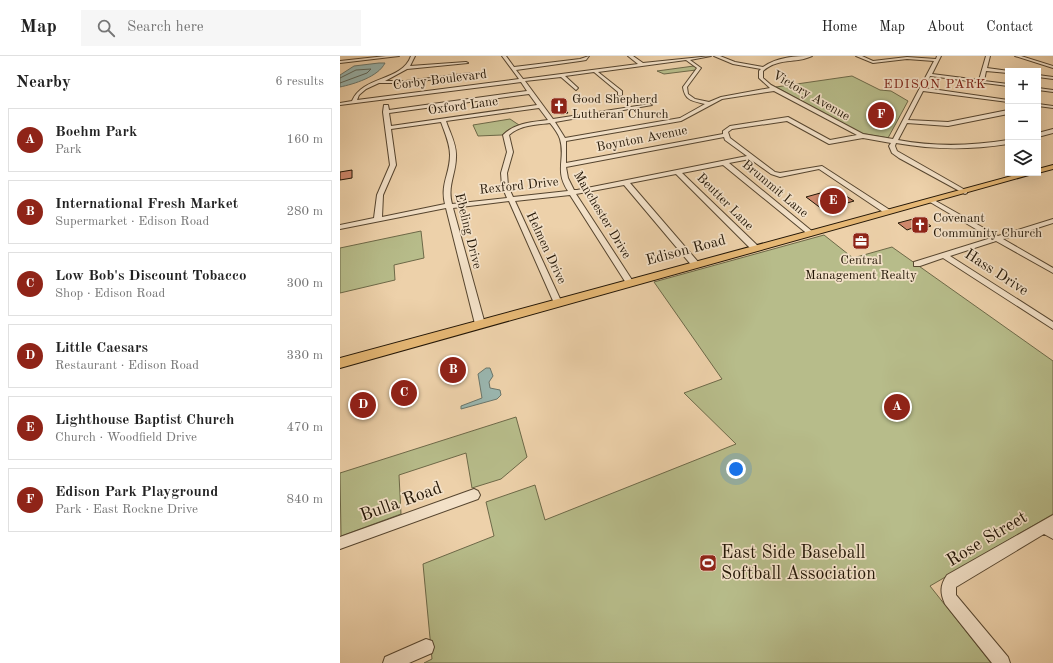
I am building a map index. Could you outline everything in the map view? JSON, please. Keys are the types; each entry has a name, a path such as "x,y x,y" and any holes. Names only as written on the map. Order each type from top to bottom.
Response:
{"main road":[{"path":"1041,171 1053,167"},
{"name":"Edison Road","path":"343,362 1021,176"}],"street":[{"path":"340,62 397,56"},
{"path":"354,102 356,96 361,91 405,68 412,61 413,56"},
{"path":"462,56 478,86"},
{"path":"504,56 512,69 552,121 564,140 681,119 690,116 709,104 724,97 775,89"},
{"path":"546,56 553,64"},
{"path":"512,69 583,60 588,56"},
{"path":"630,56 642,65"},
{"name":"Corby Boulevard","path":"340,104 709,56"},
{"path":"716,56 734,63 763,68 777,62 810,56"},
{"path":"858,56 873,62 907,58 938,58 894,141 892,149 897,155 965,192"},
{"path":"981,82 988,56"},
{"path":"1017,56 1053,67"},
{"path":"687,59 699,68 686,86 686,94 693,100 709,104"},
{"path":"405,68 466,64"},
{"name":"Victory Avenue","path":"763,68 760,73 760,78 764,82 856,134 863,136"},
{"path":"984,69 1005,72"},
{"path":"596,71 620,92 620,95"},
{"path":"380,82 406,82 471,74"},
{"path":"562,75 576,89"},
{"path":"929,75 1005,85"},
{"path":"1041,76 1053,78"},
{"path":"921,89 1005,101"},
{"path":"1041,89 1053,91"},
{"path":"386,112 530,92"},
{"path":"378,219 378,204 380,195 393,165 384,98"},
{"path":"552,121 650,105"},
{"path":"1041,105 1053,107"},
{"name":"Oxford Lane","path":"388,128 540,106"},
{"path":"904,122 948,124 1005,113"},
{"name":"Ebeling Drive","path":"443,120 454,155 445,189 448,206 480,324"},
{"name":"Boynton Avenue","path":"562,166 778,120 791,120 829,142 863,136"},
{"name":"Helmen Drive","path":"552,121 520,127 506,135 510,152 504,177 510,199 558,303"},
{"path":"1041,134 1053,131"},
{"path":"726,132 727,139 773,173 780,175 820,168 889,212"},
{"path":"863,136 894,141 954,147 986,146 1005,143"},
{"name":"Manchester Drive","path":"564,140 562,166 564,179 571,193 630,284"},
{"name":"Rexford Drive","path":"340,227 448,206 571,193 746,158"},
{"name":"Brummit Lane","path":"724,162 810,234"},
{"name":"Beutter Lane","path":"678,172 756,249"},
{"path":"626,183 696,265"},
{"path":"932,201 1053,271"},
{"path":"917,264 1053,221"},
{"name":"Hass Drive","path":"943,255 1053,326"},
{"name":"Bulla Road","path":"340,543 474,495"},
{"name":"Rose Street","path":"1002,663 950,599 948,594 948,586 952,580 1050,527"},
{"path":"391,663 426,647"}],"green space":[{"path":"694,66 698,67 696,70 664,74 657,71"},
{"name":"EDISON PARK","path":"852,76 880,90 891,91 908,101 888,138 860,133 776,87"},
{"path":"510,119 519,125 508,130 502,135 478,136 473,125"},
{"path":"421,231 424,258 394,265 395,280 340,293 340,248"},
{"path":"824,235 853,258 892,247 1053,361 1053,514 930,586 991,663 424,663 432,659 423,564 494,536 486,502 535,485 545,520 736,444 684,393 722,379 654,282"},
{"path":"516,417 527,457 501,479 472,488 466,453 399,475 401,514 341,536 340,473"}],"water":[{"path":"385,63 382,68 371,76 359,82 340,87 340,75 354,66"},
{"path":"486,368 490,368 493,376 489,382 490,388 500,390 501,395 497,399 461,409 461,406 482,398 478,374"}],"building":[{"name":"Good Shepherd Lutheran Church","path":"559,102 568,113 561,114 552,103"},
{"path":"352,170 352,178 340,180 340,172"},
{"path":"824,192 834,199 846,196 854,201 837,206 840,208 831,211 827,207 822,209 806,197"},
{"name":"Covenant Community Church","path":"913,219 919,223 924,221 931,226 919,230 915,227 907,230 898,223"}],"place":[{"name":"Good Shepherd Lutheran Church","path":"559,106"},
{"name":"Edison Park Playground","path":"881,115"},
{"name":"Lighthouse Baptist Church","path":"833,201"},
{"name":"Covenant Community Church","path":"920,225"},
{"name":"Central Management Realty","path":"861,241"},
{"name":"International Fresh Market","path":"453,370"},
{"name":"Low Bob's Discount Tobacco","path":"404,393"},
{"name":"Little Caesars","path":"363,405"},
{"name":"Boehm Park","path":"897,407"},
{"name":"East Side Baseball Softball Association","path":"708,563"}],"district":[{"name":"EDISON PARK","path":"935,84"}]}
